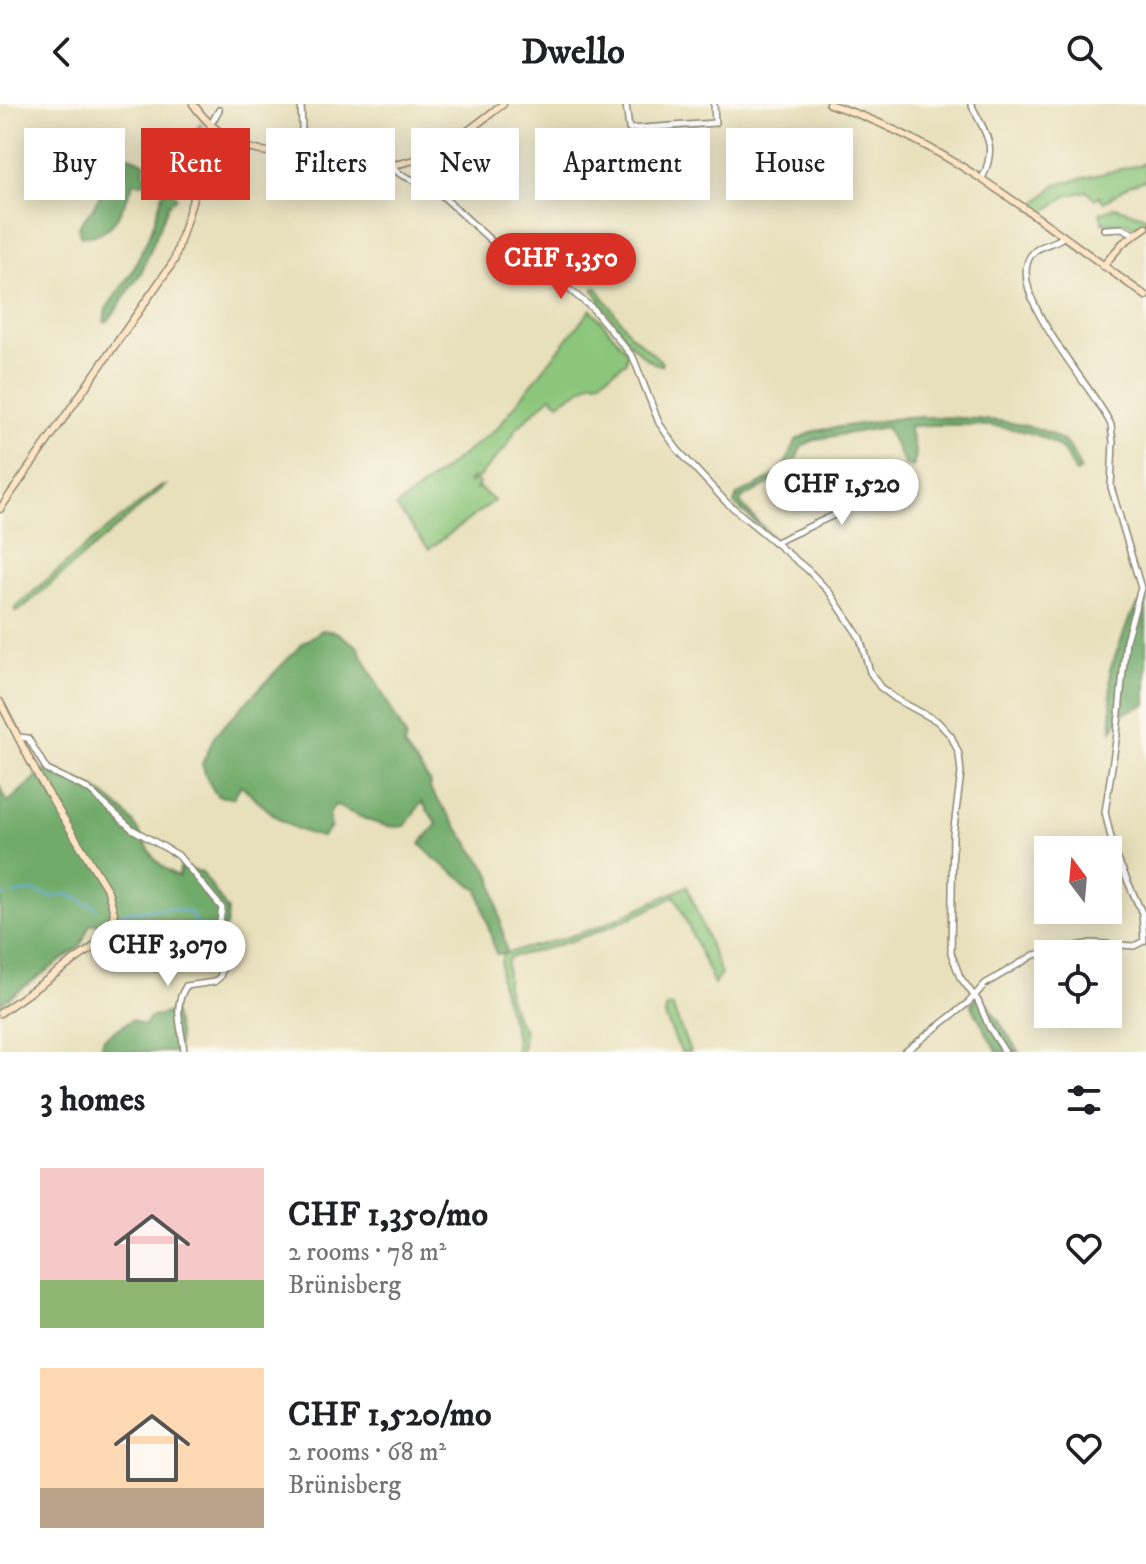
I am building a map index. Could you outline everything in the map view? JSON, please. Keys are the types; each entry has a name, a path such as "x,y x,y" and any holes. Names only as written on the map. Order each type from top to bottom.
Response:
{"main road":[{"path":"193,104 211,124 242,147 266,150"},
{"path":"395,165 430,155 503,104"},
{"path":"829,104 887,125 954,160 1146,296"},
{"path":"0,509 169,269 180,244 200,176 211,124"},
{"path":"1103,266 1116,250 1146,227"},
{"path":"0,702 62,817 108,891 114,913 107,934 92,948 0,1013"}],"street":[{"path":"300,128 301,104"},
{"path":"626,104 629,129 715,123 714,104"},
{"path":"971,104 991,148 982,179"},
{"path":"211,124 219,110"},
{"path":"395,170 437,191 484,235 521,262 566,287 592,308 636,362 654,414 670,440 715,492 808,570 830,593 860,638 870,672 880,687 937,721 951,736 960,758 959,797 953,835 950,947 956,970 1005,1052"},
{"path":"1104,229 1122,228 1134,234"},
{"path":"905,1052 974,997 985,984 1034,955 1091,943 1137,946 1144,941 1142,913 1114,851 1105,812 1117,734 1126,640 1141,585 1121,528 1111,487 1111,425 1041,318 1027,284 1027,261 1036,249 1063,237"},
{"path":"774,543 912,479 914,494"},
{"path":"18,737 28,738 47,770 88,789 132,829 178,855 222,908 218,935 220,977 214,982 186,986 179,997 177,1009 184,1052"}],"green space":[{"path":"125,154 141,161 141,183 134,183 115,220 102,233 81,236 78,227 97,200 125,200"},
{"path":"1146,163 1146,180 1130,185 1104,202 1087,191 1067,196 1041,214 1031,208 1055,185"},
{"path":"161,200 174,200 169,204 141,273 108,321 104,322 106,309 132,272 152,229"},
{"path":"1115,207 1146,217 1146,223 1137,226 1128,225 1127,222 1103,223 1100,213"},
{"path":"594,288 630,334 662,365 652,362 633,346"},
{"path":"591,309 627,351 626,362 598,382 593,381 559,403 551,396 516,429 507,446 478,478 468,482 477,481 476,489 479,488 494,501 429,549 396,507 497,428"},
{"path":"906,417 993,420 1040,430 1058,437 1070,448 1081,470 1076,473 1063,451 1050,441 1012,429 968,425 909,426 916,455 913,467 905,465 886,427 816,439 802,446 794,463 781,477 741,499 741,504 772,537 734,504 737,495 781,470 796,440 815,431"},
{"path":"165,486 21,609 15,611 78,553"},
{"path":"1146,594 1146,704 1123,713 1112,730 1110,670 1130,617"},
{"path":"322,630 336,632 357,646 406,737 404,746 430,782 430,789 491,875 507,953 496,954 478,890 435,859 420,844 437,824 422,802 405,826 397,827 370,821 335,805 329,814 331,827 322,837 287,824 241,785 233,798 217,796 207,779 202,764 215,735 302,644"},
{"path":"48,767 83,782 124,811 154,858 168,870 179,877 180,868 202,872 228,911 226,927 198,937 183,934 170,961 157,970 139,965 132,950 115,942 100,924 90,924 80,947 0,1004 0,785 7,803"},
{"path":"687,886 721,974 714,984 675,896 595,932 510,957 507,963 507,990 515,1016 524,1031 522,1052 516,1052 514,1028 501,981 503,954 601,926"},
{"path":"981,994 1019,1052 997,1052 971,1005"},
{"path":"672,1006 690,1052 681,1052 665,1016 666,1007"},
{"path":"173,1011 179,1037 177,1052 99,1052 104,1038 132,1020 145,1026 149,1018"}],"waterway":[{"path":"14,894 31,891 53,897 66,894 97,908"},
{"path":"0,896 5,896"},
{"path":"122,912 170,908 190,912 210,944"}]}
